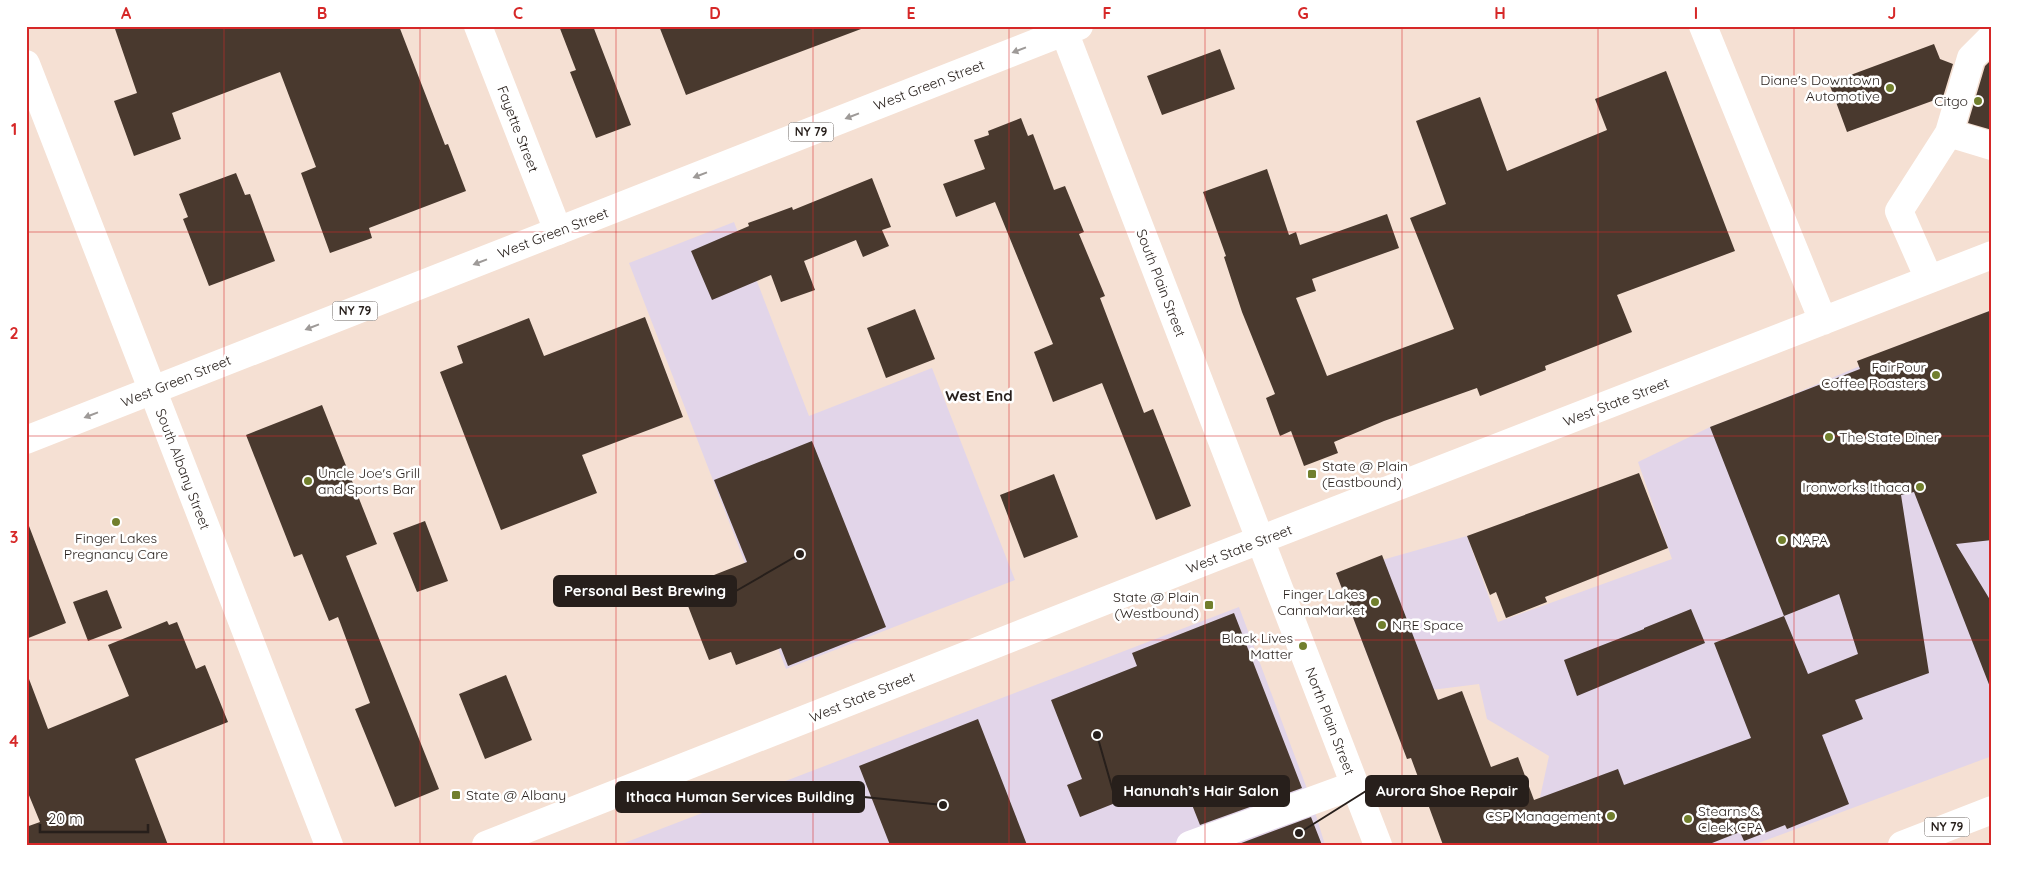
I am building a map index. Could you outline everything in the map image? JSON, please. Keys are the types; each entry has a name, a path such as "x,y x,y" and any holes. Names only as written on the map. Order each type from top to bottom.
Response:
{"main road":[{"name":"Fayette Street","path":"478,26 558,231"},
{"path":"1703,26 1823,321"},
{"name":"West Green Street","path":"26,440 1069,28"},
{"name":"South Plain Street","path":"1069,28 1260,540"},
{"path":"1929,280 1899,211 1949,133 1992,37"},
{"name":"South Albany Street","path":"26,64 329,845"},
{"path":"1949,133 1992,146"},
{"name":"West State Street","path":"486,845 1260,540 1992,255"},
{"name":"North Plain Street","path":"1260,540 1378,845"},
{"path":"1190,845 1355,785"},
{"name":"NY 79","path":"1902,845 1992,810"}],"shaded area":[{"path":"734,222 809,416 932,368 1015,580 786,669 629,263"},
{"path":"1992,310 1992,756 1753,845 1591,845 1539,802 1549,756 1487,719 1479,684 1383,696 1336,573 1467,536 1498,622 1672,559 1638,462 1710,427 1761,408"},
{"path":"1239,607 1312,802 1325,845 619,845"}],"building":[{"path":"114,26 399,26 445,145 448,144 466,191 369,228 372,238 330,253 301,173 316,167 280,72 172,113 181,139 134,156 114,101 137,93"},
{"path":"559,26 593,26 631,125 596,138 570,72 576,70"},
{"path":"659,26 860,26 861,29 686,95"},
{"name":"Diane's Downtown Automotive","path":"1934,44 1940,59 1953,64 1943,97 1847,132 1829,83"},
{"path":"1220,49 1235,89 1162,115 1147,76"},
{"path":"1992,59 1992,130 1968,123 1985,66"},
{"path":"1666,71 1735,251 1617,295 1632,332 1545,366 1546,370 1480,396 1477,388 1384,421 1334,442 1338,453 1304,466 1291,431 1280,436 1266,398 1275,394 1242,312 1224,257 1226,256 1203,192 1267,169 1289,235 1296,232 1300,245 1387,214 1399,248 1312,279 1316,291 1296,298 1327,376 1454,329 1410,218 1446,204 1416,121 1480,97 1507,171 1607,130 1595,99"},
{"path":"1021,118 1028,136 1033,134 1054,190 1065,186 1084,232 1079,234 1105,296 1100,298 1144,413 1153,409 1191,506 1156,520 1102,383 1053,402 1034,352 1053,344 995,202 956,217 943,184 985,169 974,140 989,135 988,131"},
{"path":"236,173 245,195 250,194 275,261 209,286 183,219 188,217 179,194"},
{"path":"872,178 891,227 882,230 889,246 863,257 856,240 804,261 815,290 781,302 771,275 712,300 691,251 749,226 748,223 792,207 793,210"},
{"path":"915,309 935,359 886,378 867,328"},
{"path":"1992,310 1992,540 1956,544 1992,603 1992,686 1990,687 1914,492 1901,495 1929,673 1855,700 1863,719 1822,735 1849,804 1787,829 1785,825 1744,841 1740,832 1707,845 1443,845 1411,758 1407,759 1336,573 1382,555 1438,700 1462,691 1491,767 1518,757 1534,800 1618,769 1624,785 1751,738 1714,643 1784,616 1710,427 1860,369 1857,361","holes":["1839,594 1858,654 1808,674 1784,616"]},
{"path":"645,317 683,417 582,455 597,493 501,530 440,372 463,363 457,346 529,318 544,356"},
{"path":"322,405 377,544 346,556 439,789 395,807 355,709 370,703 338,617 329,621 302,554 294,557 246,435"},
{"path":"812,441 886,627 788,666 781,648 736,665 731,652 709,660 681,588 747,562 714,480"},
{"path":"1639,473 1668,548 1545,597 1547,602 1506,618 1496,592 1490,595 1467,536"},
{"path":"1054,474 1078,537 1024,558 1000,495"},
{"path":"425,521 448,581 417,592 393,533"},
{"path":"29,526 66,623 26,639 26,527"},
{"path":"107,590 122,628 88,641 73,602"},
{"path":"1691,609 1705,643 1577,696 1564,660"},
{"path":"1234,613 1302,788 1200,825 1181,777 1080,817 1067,785 1082,779 1051,700 1137,666 1132,653"},
{"path":"167,621 169,625 177,622 196,669 205,665 228,722 135,759 168,845 26,845 26,827 40,822 26,788 26,679 29,679 48,729 129,696 108,645"},
{"path":"506,675 532,740 485,759 459,694"},
{"path":"978,719 1027,845 890,845 859,766"},
{"path":"1311,817 1322,845 1236,845"}],"place":[{"name":"Diane's Downtown Automotive","path":"1890,88"},
{"name":"Citgo","path":"1978,101"},
{"name":"FairPour Coffee Roasters","path":"1936,375"},
{"name":"The State Diner","path":"1829,437"},
{"name":"State @ Plain (Eastbound)","path":"1312,474"},
{"name":"Uncle Joe's Grill and Sports Bar","path":"308,481"},
{"name":"Ironworks Ithaca","path":"1920,487"},
{"name":"Finger Lakes Pregnancy Care","path":"116,522"},
{"name":"NAPA","path":"1782,540"},
{"name":"Personal Best Brewing","path":"800,554"},
{"name":"Finger Lakes CannaMarket","path":"1375,602"},
{"name":"State @ Plain (Westbound)","path":"1209,605"},
{"name":"NRE Space","path":"1382,625"},
{"name":"Black Lives Matter","path":"1303,646"},
{"name":"Hanunah’s Hair Salon","path":"1097,735"},
{"name":"State @ Albany","path":"456,795"},
{"name":"Ithaca Human Services Building","path":"943,805"},
{"name":"CSP Management","path":"1611,816"},
{"name":"Stearns & Cleek CPA","path":"1688,819"},
{"name":"Aurora Shoe Repair","path":"1299,833"}],"district":[{"name":"West End","path":"979,396"}]}
